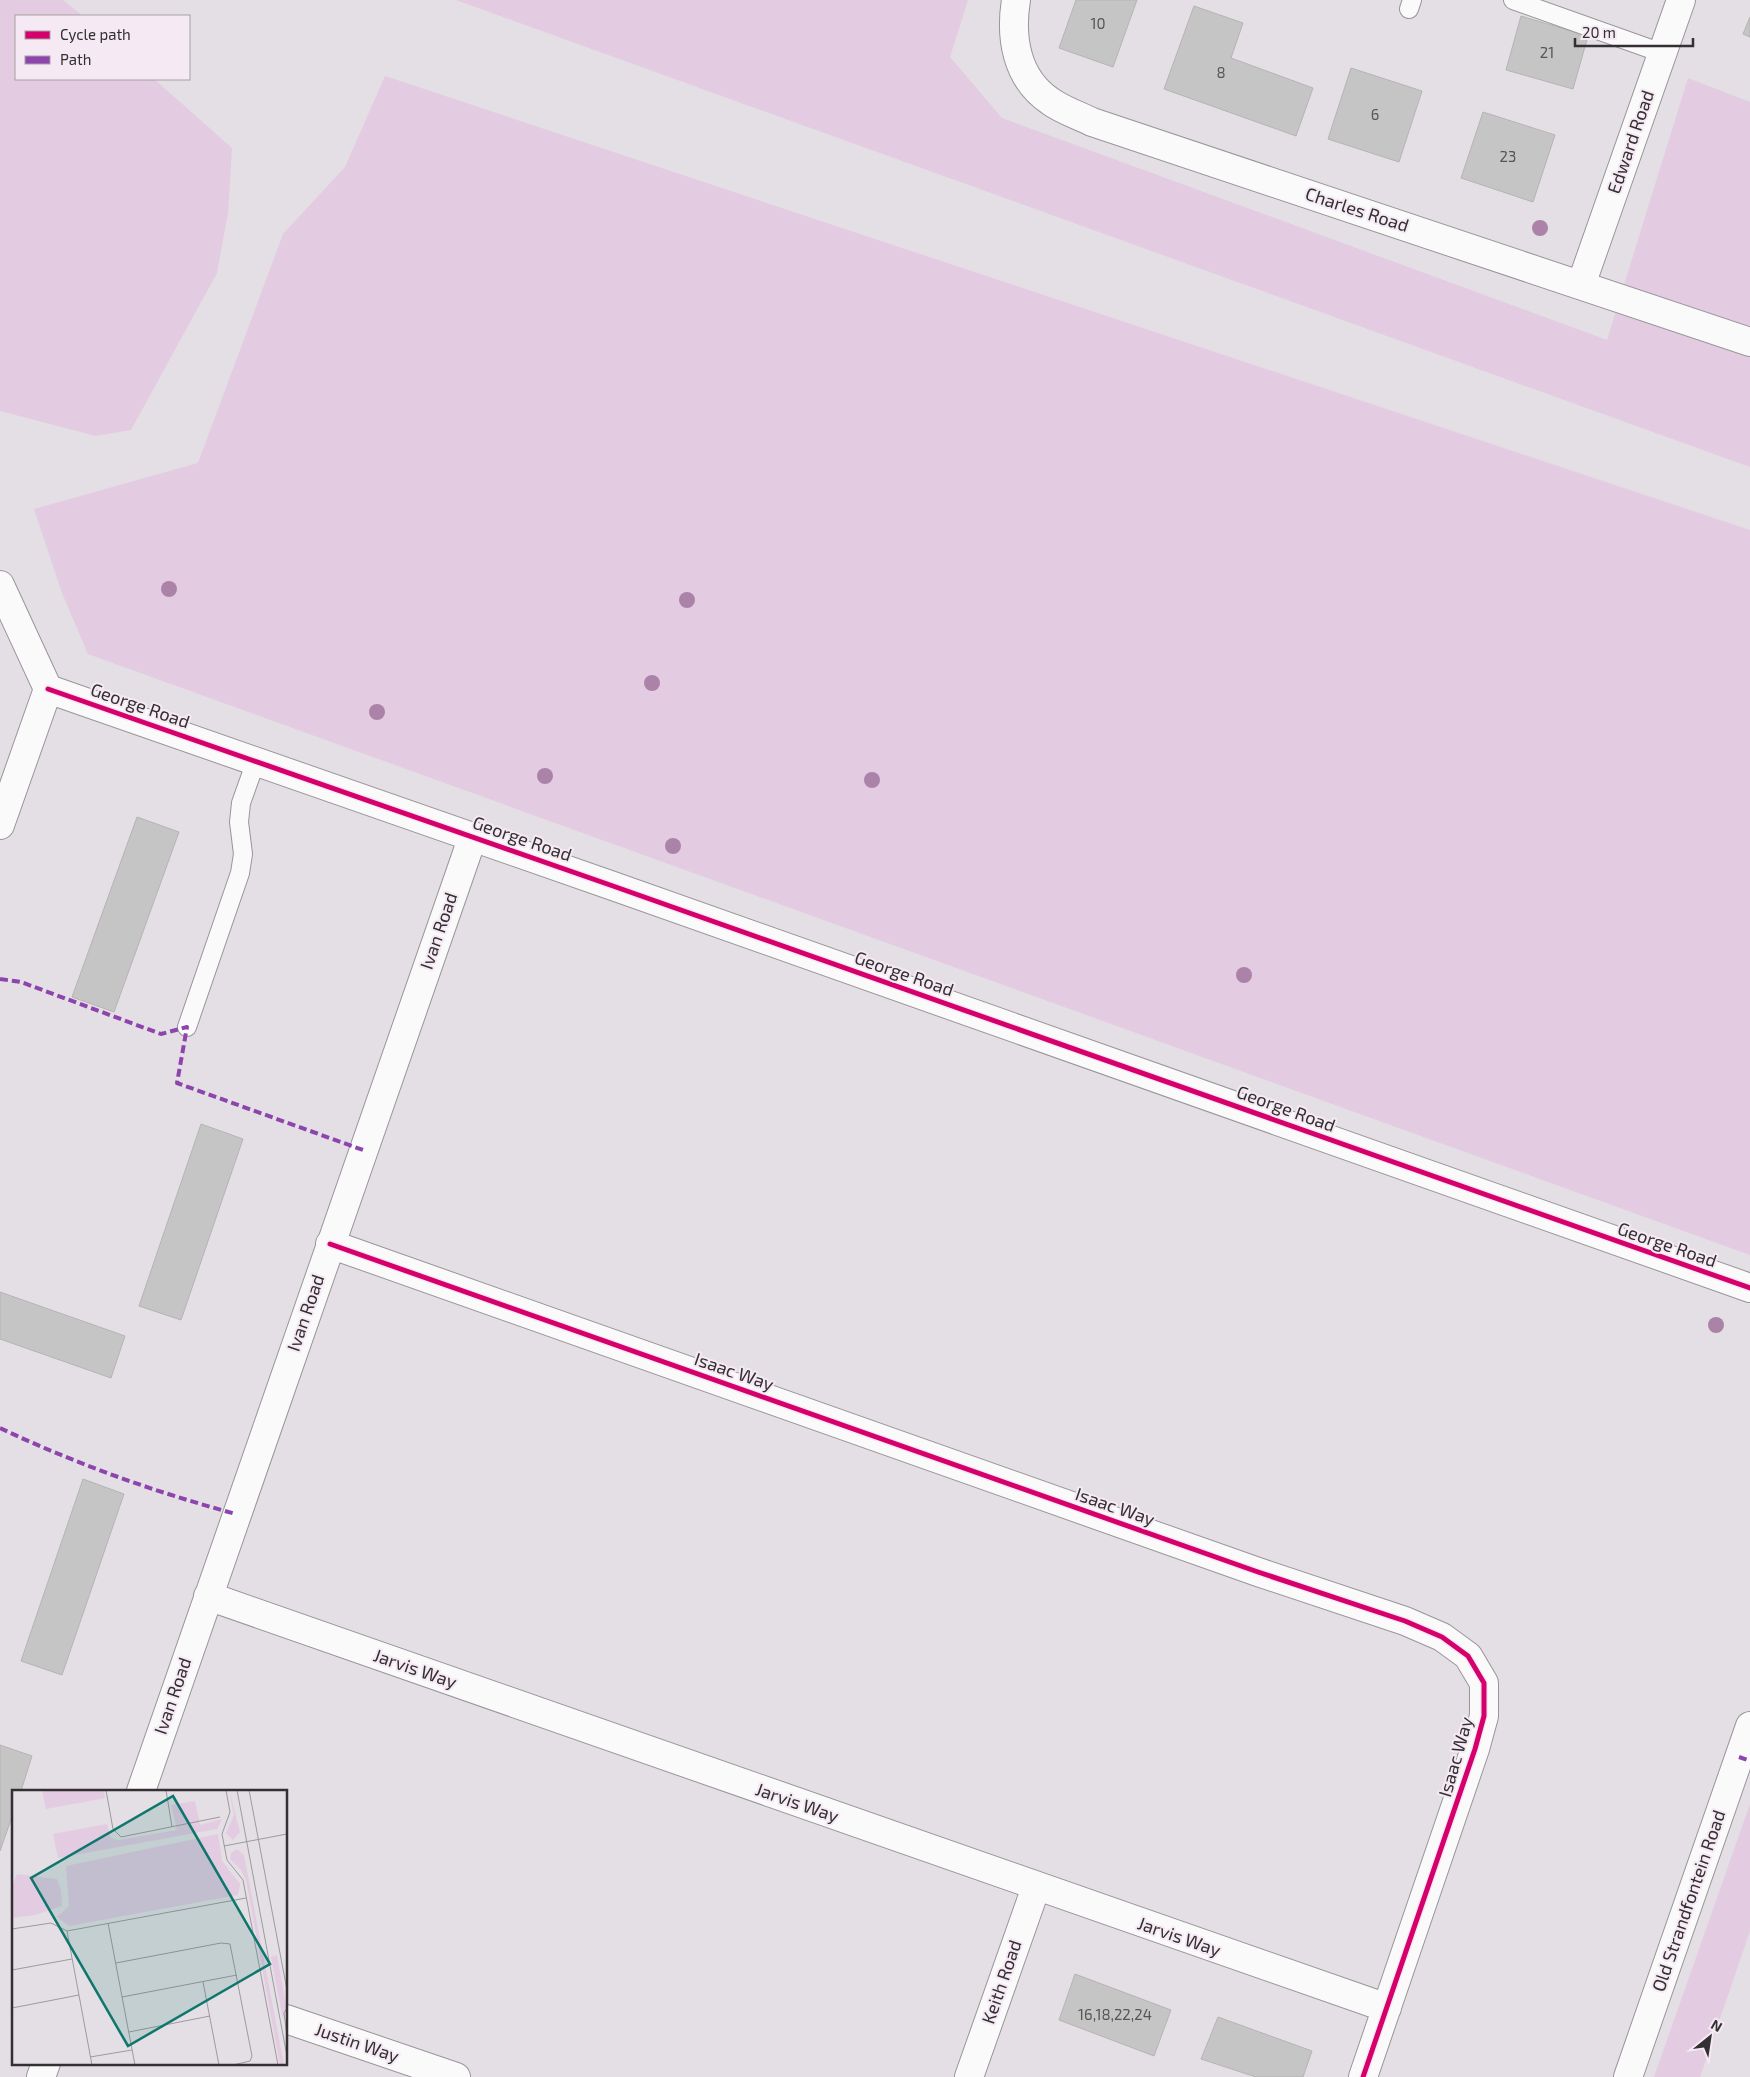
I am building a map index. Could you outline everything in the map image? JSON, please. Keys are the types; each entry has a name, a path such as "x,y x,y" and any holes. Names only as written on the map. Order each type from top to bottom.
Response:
{"street":[{"name":"Edward Road","path":"1581,284 1681,0"},
{"name":"Charles Road","path":"1014,12 1016,52 1028,80 1049,101 1092,122 1750,342"},
{"path":"0,585 48,689 0,825"},
{"name":"George Road","path":"48,689 473,836 1750,1288"},
{"name":"Ivan Road","path":"141,1790 473,836"},
{"name":"Isaac Way","path":"330,1244 1258,1572 1405,1621 1442,1637 1468,1656 1484,1683 1484,1716 1475,1749 1363,2077"},
{"name":"Jarvis Way","path":"208,1596 1036,1887 1387,2008"},
{"name":"Old Strandfontein Road","path":"1628,2077 1750,1726"},
{"name":"Keith Road","path":"969,2077 1036,1887"},
{"name":"Justin Way","path":"288,2020 456,2077"},
{"path":"41,2077 46,2064"}],"lane":[{"path":"1514,0 1662,53"},
{"path":"187,1027 240,873 243,854 239,822 241,802 256,761"}],"shaded area":[{"path":"0,0 63,0 82,15 15,15 15,80 155,80 232,148 228,213 217,273 131,430 96,436 0,411"},
{"path":"456,0 968,0 950,57 1002,118 1607,340 1688,78 1750,102 1750,467"},
{"path":"385,76 1750,530 1750,1255 88,654 62,593 34,509 198,463 283,234 345,167"},
{"path":"1750,1804 1750,1931 1700,2077 1654,2077"}],"building":[{"path":"1076,0 1137,0 1113,67 1059,48"},
{"path":"1194,6 1243,23 1231,58 1313,88 1296,136 1164,89"},
{"path":"1521,16 1588,36 1573,89 1506,70"},
{"path":"1750,17 1750,37 1743,34"},
{"path":"1351,68 1422,91 1399,162 1328,139"},
{"path":"1483,112 1555,135 1533,202 1461,178"},
{"path":"137,817 179,832 114,1012 72,997"},
{"path":"201,1124 243,1139 181,1320 139,1306"},
{"path":"0,1292 125,1336 111,1378 0,1339"},
{"path":"83,1479 124,1494 62,1675 21,1661"},
{"path":"0,1745 32,1756 21,1790 12,1790 12,1817 0,1851"},
{"path":"1075,1974 1171,2010 1154,2056 1059,2020"},
{"path":"1218,2017 1312,2051 1303,2077 1256,2077 1201,2059"}],"marked path":[{"path":"0,979 21,982 161,1034 187,1027 177,1083 363,1150"},
{"path":"0,1428 58,1454 116,1476 236,1514"},
{"path":"1739,1757 1750,1761"}],"cycle path":[{"path":"48,689 613,886 1750,1288"},
{"path":"330,1244 1258,1572 1405,1621 1442,1637 1468,1656 1484,1683 1484,1716 1475,1749 1363,2077"}]}
